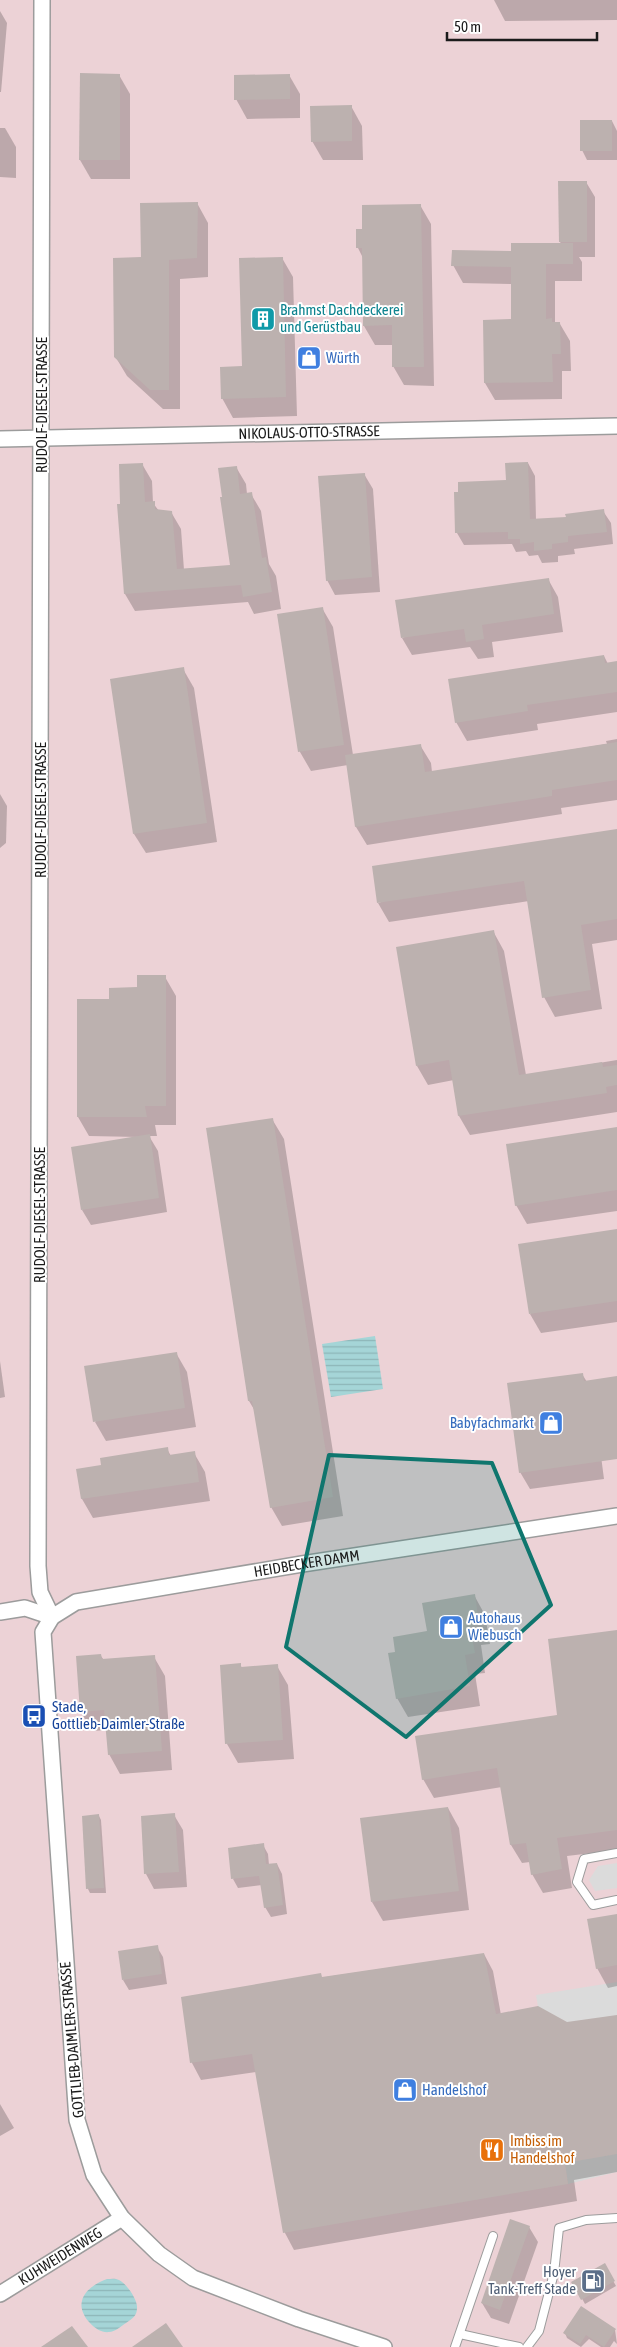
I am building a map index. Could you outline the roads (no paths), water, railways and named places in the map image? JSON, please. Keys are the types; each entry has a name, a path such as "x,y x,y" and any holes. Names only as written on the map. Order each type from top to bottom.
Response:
{"street":[{"name":"RUDOLF-DIESEL-STRASSE","path":"42,0 38,1566 40,1592 52,1617"},
{"name":"NIKOLAUS-OTTO-STRASSE","path":"0,439 617,426"},
{"name":"HEIDBECKER DAMM","path":"52,1617 76,1602 133,1591 617,1516"},
{"path":"0,1612 25,1608 52,1617"},
{"name":"GOTTLIEB-DAIMLER-STRASSE","path":"52,1617 43,1632 43,1649 77,2120 94,2175 122,2218 159,2254 193,2278 299,2319 384,2347"},
{"name":"KUHWEIDENWEG","path":"0,2294 122,2218"}],"lane":[{"path":"617,1853 584,1859 577,1882 593,1905 617,1900"},
{"path":"528,2347 539,2331 554,2273 559,2228 586,2220 617,2218"},
{"path":"455,2347 493,2236"},
{"path":"460,2334 519,2347"}],"water":[{"path":"375,1336 383,1389 331,1397 322,1344"},
{"path":"107,2279 118,2279 122,2282 134,2296 137,2305 136,2313 132,2319 111,2332 99,2330 89,2322 81,2306 85,2293 96,2284"}],"place":[{"name":"Brahmst Dachdeckerei und Gerüstbau","path":"263,319"},
{"name":"Würth","path":"309,358"},
{"name":"Babyfachmarkt","path":"551,1423"},
{"name":"Autohaus Wiebusch","path":"451,1627"},
{"name":"Stade, Gottlieb-Daimler-Straße","path":"34,1716"},
{"name":"Handelshof","path":"405,2090"},
{"name":"Imbiss im Handelshof","path":"492,2150"},
{"name":"Hoyer Tank-Treff Stade","path":"593,2281"}]}
